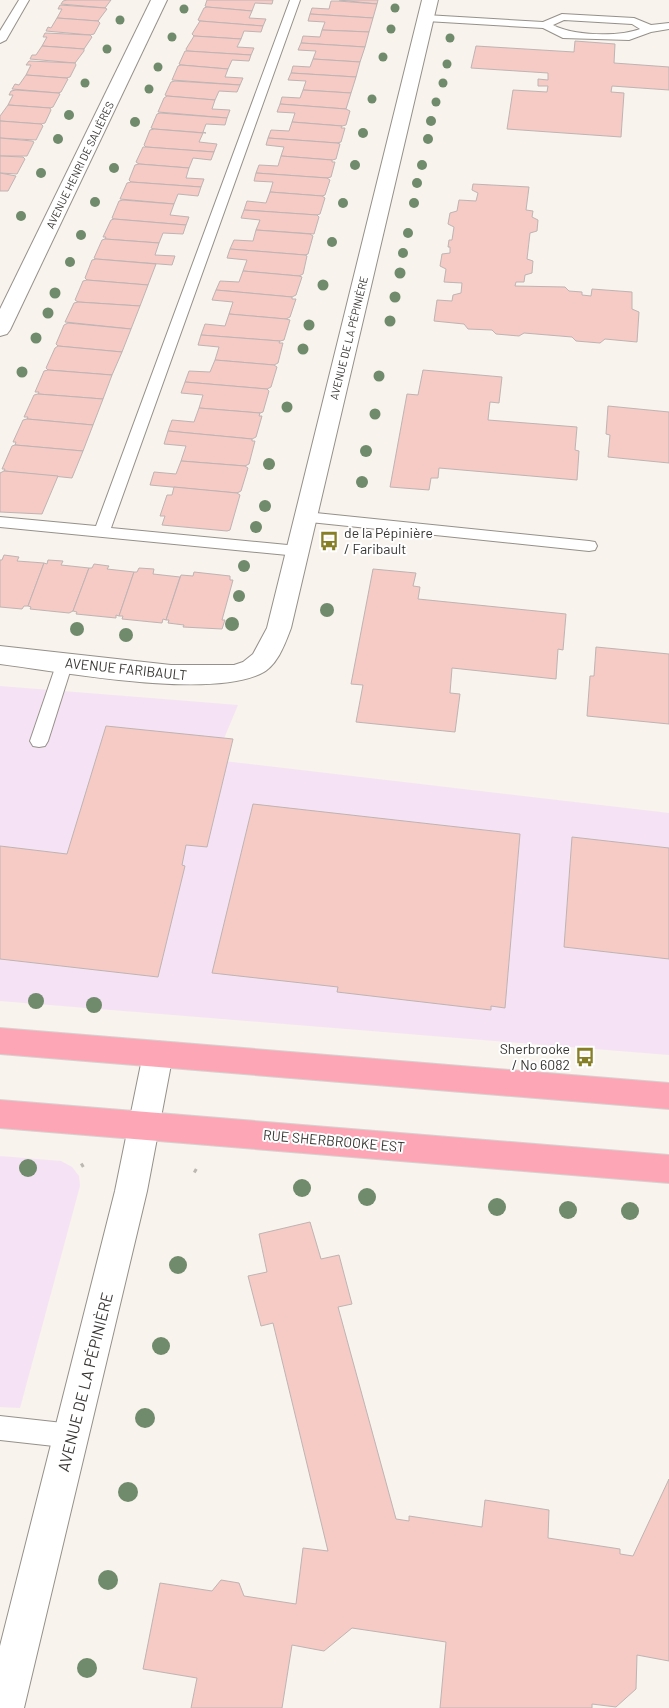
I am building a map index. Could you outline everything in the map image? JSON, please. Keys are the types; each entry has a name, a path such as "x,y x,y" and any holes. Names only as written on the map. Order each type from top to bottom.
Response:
{"main road":[{"path":"0,1042 669,1096"},
{"name":"RUE SHERBROOKE EST","path":"0,1114 669,1168"}],"street":[{"name":"AVENUE HENRI DE SALIÈRES","path":"0,330 159,0"},
{"name":"AVENUE DE LA PÉPINIÈRE","path":"252,669 270,650 279,628 428,9"},
{"name":"AVENUE FARIBAULT","path":"0,655 196,676 231,675 252,669"},
{"name":"AVENUE DE LA PÉPINIÈRE","path":"4,1708 131,1190 158,1054"}],"lane":[{"path":"0,40 24,0"},
{"path":"102,532 295,0"},
{"path":"428,9 545,25 563,35 629,37 649,29 669,26"},
{"path":"545,25 562,16 634,21 649,29"},
{"path":"306,517 589,546"},
{"path":"0,522 298,551"},
{"path":"39,741 64,662"},
{"path":"0,1428 72,1436"}],"path":[{"path":"81,1166 86,1163"},
{"path":"194,1170 199,1173"}],"shaded area":[{"path":"0,686 238,705 215,760 669,813 669,1055 0,1001"},
{"path":"0,1156 61,1161 72,1167 79,1176 80,1186 20,1408 0,1407"}],"building":[{"path":"67,0 111,0 105,8 61,4"},
{"path":"207,0 273,0 272,4 255,3 252,11 207,7 205,6"},
{"path":"339,0 378,0 377,4"},
{"path":"331,1 377,4 373,18 310,14 312,8 329,9"},
{"path":"60,5 107,9 98,21 57,18 62,9 58,9"},
{"path":"204,8 252,11 249,18 266,19 263,26 198,20"},
{"path":"310,14 373,18 369,32 322,30 325,22 308,21"},
{"path":"57,18 98,21 100,23 94,34 90,35 46,31 48,27 51,28"},
{"path":"200,21 263,26 261,32 244,31 241,39 194,36 192,34"},
{"path":"322,30 369,32 365,47 301,43 303,36 320,37"},
{"path":"45,33 90,35 92,37 84,49 42,46 47,37 43,37"},
{"path":"194,36 241,39 237,47 254,48 251,55 187,51 186,49"},
{"path":"575,41 615,44 614,63 669,67 669,90 612,86 611,92 624,93 621,137 507,129 513,90 547,92 548,86 538,86 538,79 548,80 548,73 471,68 476,46 574,52"},
{"path":"301,43 365,47 360,62 313,59 316,51 298,50"},
{"path":"42,46 84,49 84,51 75,63 30,59 32,55 36,55"},
{"path":"185,51 251,55 249,61 232,60 228,69 181,65 179,64"},
{"path":"313,59 360,62 356,77 291,73 293,66 310,67"},
{"path":"29,61 75,63 76,65 70,77 66,78 26,75 31,65 26,65"},
{"path":"178,66 228,69 225,77 243,78 240,85 172,80"},
{"path":"291,73 356,77 351,93 303,90 306,81 288,80"},
{"path":"26,75 68,79 61,92 58,93 12,89 15,84 19,85"},
{"path":"171,82 240,85 237,92 219,91 215,100 165,95"},
{"path":"303,90 351,93 346,109 280,104 282,97 300,98"},
{"path":"11,91 60,94 53,107 50,108 8,105 13,95 9,95"},
{"path":"167,96 215,100 212,109 230,110 227,118 158,112 164,98"},
{"path":"280,104 346,109 350,111 346,125 342,126 292,122 295,113 277,112"},
{"path":"8,105 50,108 51,110 45,123 41,124 0,121 0,116"},
{"path":"157,114 227,118 225,125 206,124 203,132 206,133 151,128"},
{"path":"0,121 41,124 43,126 36,140 0,138"},
{"path":"292,122 342,126 341,128 345,128 341,142 337,143 268,138 271,130 289,131"},
{"path":"150,130 203,133 199,142 217,144 214,152 146,147 144,145"},
{"path":"0,138 34,142 27,156 0,156"},
{"path":"268,138 340,144 336,159 332,160 281,156 284,147 266,145"},
{"path":"143,147 214,152 211,160 193,158 189,168 139,164 136,162"},
{"path":"0,156 23,157 25,159 17,174 0,173"},
{"path":"281,156 332,160 332,162 335,162 331,177 327,178 256,173 259,165 278,166"},
{"path":"135,165 189,168 186,178 204,179 201,187 131,182 129,180"},
{"path":"0,173 16,176 8,191 0,191"},
{"path":"256,173 327,178 330,180 325,195 322,196 270,192 273,182 254,181"},
{"path":"127,183 201,187 198,196 178,194 174,204 120,199"},
{"path":"473,184 529,187 526,210 533,211 532,217 538,220 537,231 530,233 527,259 533,261 532,273 525,275 524,282 516,282 515,286 565,287 569,291 582,292 582,295 591,296 592,289 632,292 632,309 639,312 637,342 605,339 600,343 576,341 572,337 524,333 519,336 496,334 492,330 468,329 464,324 434,321 437,300 452,301 453,295 461,293 462,283 444,282 446,269 440,266 442,254 450,253 450,247 448,247 449,240 452,240 454,227 448,224 450,213 457,211 459,200 476,201 478,193 472,190"},
{"path":"270,192 322,196 325,198 320,214 317,215 244,210 247,201 266,203"},
{"path":"119,201 174,204 170,215 189,217 186,225 112,218"},
{"path":"244,210 317,215 319,217 314,234 256,230 260,220 241,218"},
{"path":"111,220 186,225 183,234 163,233 159,243 105,239 106,237 103,237"},
{"path":"256,230 310,234 313,236 308,254 305,255 230,249 234,240 253,241"},
{"path":"102,240 159,243 155,255 175,256 172,265 94,258"},
{"path":"230,249 307,256 303,274 299,276 243,271 247,260 227,258"},
{"path":"92,260 156,264 148,285 87,280 85,278"},
{"path":"243,271 302,277 296,295 292,297 216,290 220,281 239,282"},
{"path":"83,281 148,285 140,306 78,302 75,300"},
{"path":"216,290 292,297 292,299 296,299 290,317 286,319 229,314 233,302 212,300"},
{"path":"74,303 140,306 131,329 65,322"},
{"path":"229,314 290,320 284,340 280,341 201,335 205,324 225,326"},
{"path":"68,323 131,329 122,352 58,346 56,344 64,325"},
{"path":"201,335 280,341 279,343 283,343 278,363 274,365 215,360 219,347 198,345"},
{"path":"58,346 122,352 112,375 48,370 46,368 55,348"},
{"path":"215,360 274,365 277,367 271,387 267,389 185,382 189,371 210,372"},
{"path":"423,370 502,377 499,403 490,402 488,420 577,427 575,450 579,451 577,480 439,468 438,478 431,478 429,490 390,487 407,394 418,395"},
{"path":"44,371 112,375 103,399 38,394 39,392 35,392"},
{"path":"185,382 267,389 269,391 263,412 260,413 199,408 203,395 181,393"},
{"path":"34,395 103,399 93,425 27,419 28,417 24,417"},
{"path":"608,406 669,412 669,463 608,457 610,435 606,434"},
{"path":"199,408 260,413 259,416 262,416 256,437 252,439 168,431 172,420 194,422"},
{"path":"23,420 93,425 83,451 15,445 16,442 13,442"},
{"path":"168,431 252,439 252,441 255,441 249,464 245,466 181,461 186,446 164,444"},
{"path":"12,446 83,451 72,478 4,471 5,469 2,469"},
{"path":"181,461 245,466 248,468 241,491 237,493 150,485 154,472 176,474"},
{"path":"4,471 58,476 42,514 0,512 0,473"},
{"path":"174,487 237,493 240,495 230,530 162,525 165,516 160,516 167,495 172,495"},
{"path":"4,555 19,557 17,561 44,563 28,606 24,606 22,609 0,607 0,560 2,560"},
{"path":"48,560 63,561 61,565 89,568 73,611 69,613 30,609 31,607 28,606 44,563 47,564"},
{"path":"94,564 109,566 107,569 134,572 119,616 116,615 116,618 76,614 77,612 73,611 89,568 92,568"},
{"path":"139,568 154,569 153,574 180,577 166,620 163,619 162,623 122,619 123,616 119,616 134,572 137,572"},
{"path":"373,569 416,573 413,586 420,587 418,599 566,614 563,650 558,649 556,679 452,668 450,693 460,694 455,732 356,722 363,685 351,684"},
{"path":"194,572 230,576 230,580 233,580 222,620 225,620 222,629 183,627 184,625 168,623 169,620 166,620 181,575 193,576"},
{"path":"596,647 669,654 669,724 587,716 590,676 594,676"},
{"path":"106,726 233,739 207,847 186,845 182,865 185,866 158,977 0,959 0,846 67,854"},
{"path":"253,804 520,834 505,1008 491,1006 491,1010 337,992 338,987 212,973"},
{"path":"572,837 669,848 669,959 564,947"},
{"path":"310,1222 321,1259 339,1255 352,1304 338,1307 396,1519 409,1521 409,1516 482,1527 485,1500 549,1510 548,1538 620,1549 620,1554 633,1556 669,1479 669,1661 637,1655 636,1689 616,1707 592,1704 592,1708 440,1708 446,1642 352,1628 324,1651 292,1645 282,1708 191,1708 197,1678 143,1669 160,1583 212,1591 221,1580 239,1583 244,1596 296,1604 303,1548 328,1551 273,1323 261,1326 248,1276 267,1272 259,1234"}],"place":[{"name":"de la Pépinière / Faribault","path":"329,541"},
{"name":"Sherbrooke / No 6082","path":"585,1057"}]}
